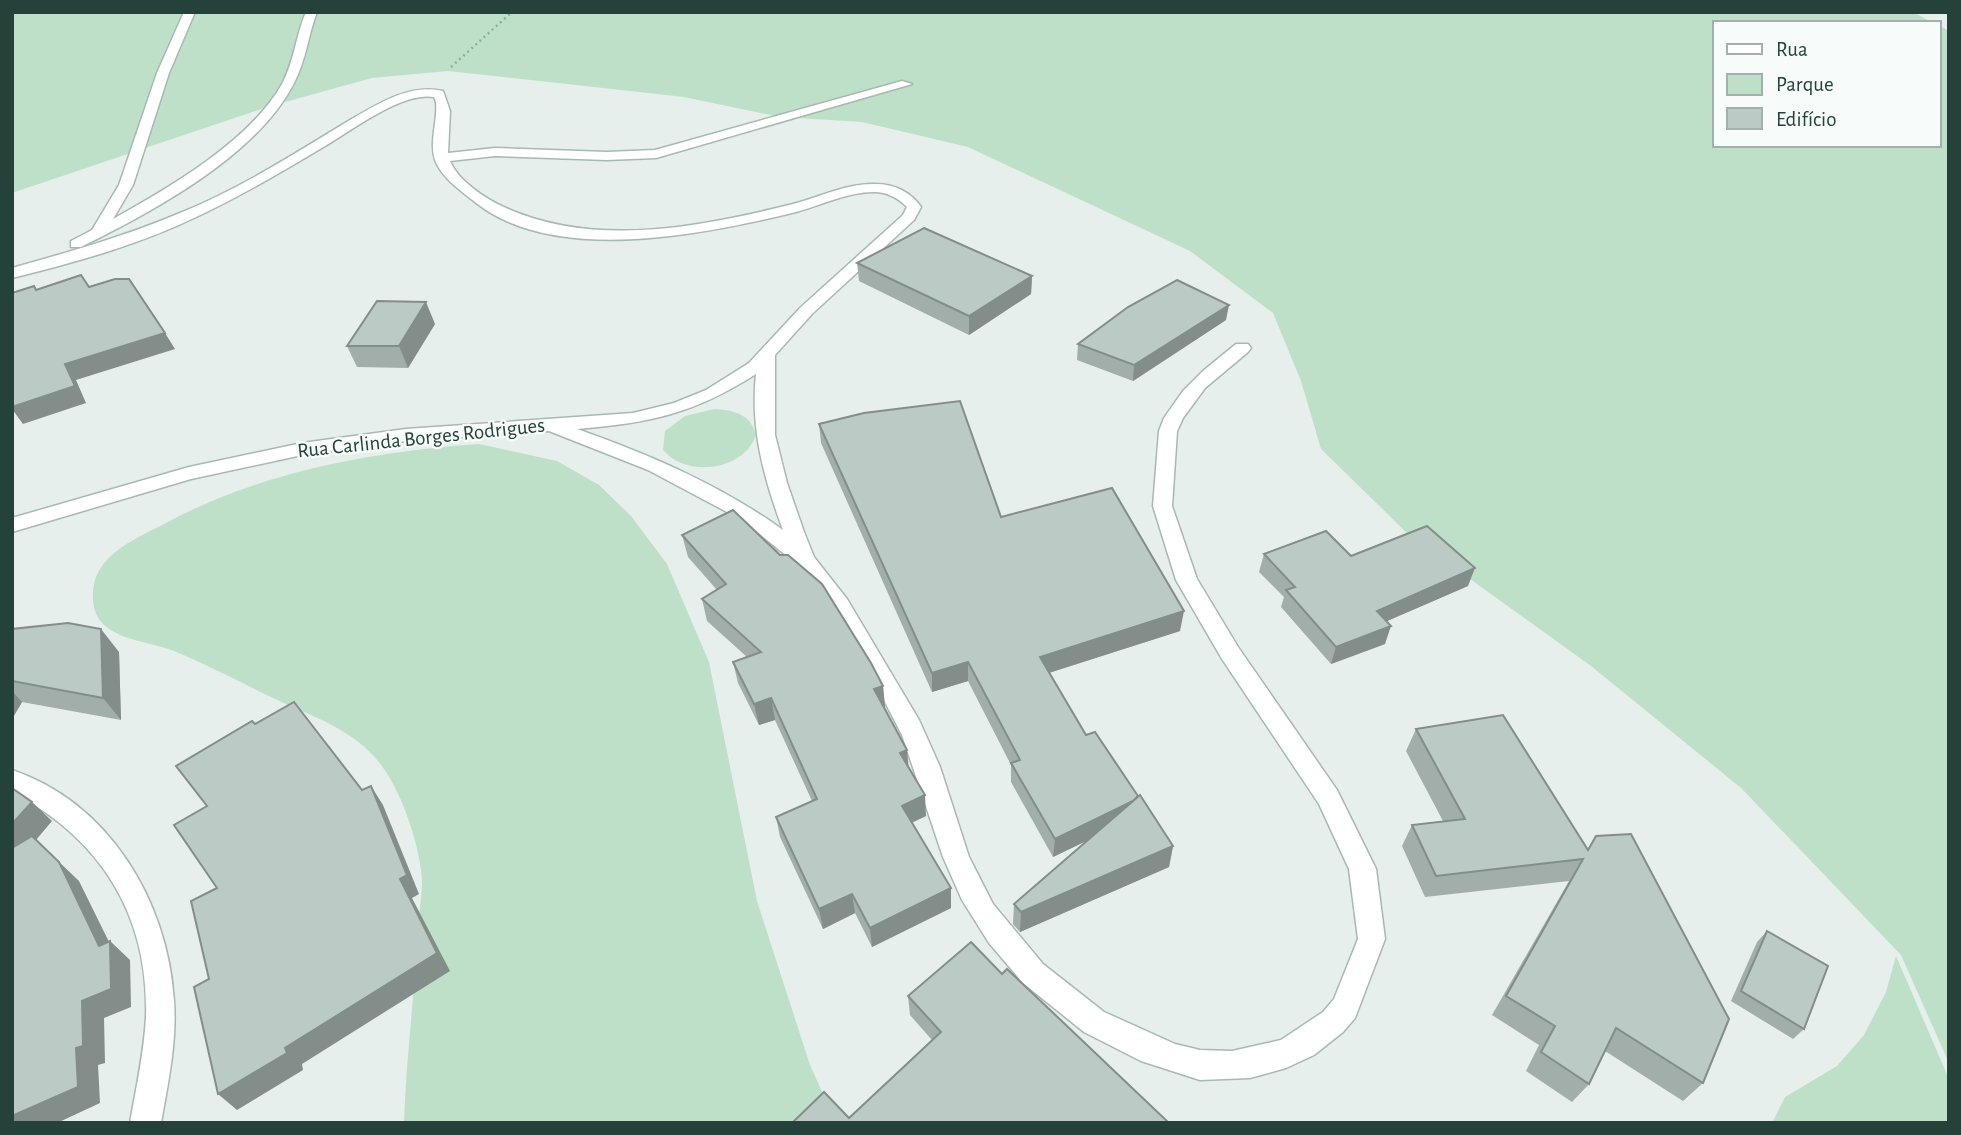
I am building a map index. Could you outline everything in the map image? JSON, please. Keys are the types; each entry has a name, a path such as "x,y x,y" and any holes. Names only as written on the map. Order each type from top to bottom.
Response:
{"street":[{"path":"98,233 126,185 163,73 190,12"},
{"path":"15,272 98,233 181,183 231,146 261,117 289,82 312,12"},
{"path":"15,272 121,241 208,207 384,106 414,93 429,91 439,94 445,104 438,134 441,158 495,152 607,156 656,154 906,84"},
{"name":"Rua Carlinda Borges Rodrigues","path":"12,525 189,473 302,449 368,439 633,418 666,412 712,394 740,378 863,256 914,211 911,202 892,192 870,188 698,228 625,236 573,234 524,222 489,204 455,179 441,158"},
{"path":"549,424 672,474 724,500 762,525 805,559 834,595 893,694 921,751 970,890 1002,940 1078,1012 1167,1057 1200,1065 1231,1066 1259,1062 1288,1052 1329,1028 1348,1004 1361,978 1368,953 1371,907 1355,850 1335,811 1310,768 1195,597 1180,565 1166,516 1160,488 1169,428 1187,399 1213,371 1242,348"},
{"path":"771,350 762,399 770,465 805,559"},
{"path":"12,780 72,815 97,838 124,878 141,918 154,964 160,1001 145,1123"}],"path":[{"path":"429,91 458,60 512,12"}],"green space":[{"path":"12,12 1913,12 1929,21 1713,21 1713,147 1940,147 1940,26 1949,31 1949,1063 1901,955 1741,788 1591,666 1409,535 1321,449 1301,381 1273,313 1190,251 968,147 862,122 780,117 684,97 448,71 372,78 267,107 12,193"},
{"path":"714,409 740,415 754,428 756,435 750,447 740,456 714,467 699,467 673,459 663,450 665,431 685,416"},
{"path":"479,444 557,461 599,485 631,516 667,564 709,662 757,901 810,1065 836,1123 404,1123 422,877 408,819 386,772 363,746 335,727 187,656 119,635 104,625 96,613 93,603 94,585 105,562 126,545 199,507 276,478 356,459"},
{"path":"1896,956 1949,1079 1949,1123 1772,1123 1785,1097 1837,1066 1864,1035 1886,992"}],"building":[{"path":"924,228 1032,276 969,316 857,263"},
{"path":"81,275 89,287 115,279 129,279 165,333 65,364 75,386 12,407 12,293 34,286 36,290"},
{"path":"1177,280 1229,305 1134,365 1078,344 1128,307"},
{"path":"377,301 426,302 399,346 347,346"},
{"path":"960,401 1001,517 1112,488 1184,611 1040,657 1086,735 1095,732 1138,796 1133,801 1055,839 1011,763 1020,760 968,662 932,673 819,424 864,413"},
{"path":"733,510 780,555 788,555 822,584 883,686 874,689 907,750 900,753 925,795 902,806 951,888 870,928 852,894 819,909 776,817 817,799 771,698 754,704 733,662 761,652 702,599 726,584 682,535"},
{"path":"1427,526 1475,568 1377,611 1391,626 1336,647 1286,590 1295,587 1264,554 1326,531 1351,556"},
{"path":"68,623 101,629 103,698 12,681 12,629"},
{"path":"294,702 362,790 371,786 407,875 400,879 437,953 285,1048 287,1053 218,1094 194,987 209,979 191,901 217,888 174,825 207,806 176,766 252,721 255,724"},
{"path":"1503,715 1588,850 1596,836 1631,834 1729,1019 1703,1083 1616,1028 1589,1084 1541,1052 1555,1026 1506,996 1583,859 1436,876 1412,825 1465,819 1416,729"},
{"path":"12,788 32,802 12,824"},
{"path":"1140,795 1173,846 1021,912 1014,904"},
{"path":"32,836 59,862 99,946 110,941 111,989 82,1001 83,1046 76,1048 78,1087 12,1116 12,848"},
{"path":"1767,931 1828,966 1804,1029 1741,991"},
{"path":"971,942 1002,974 1007,969 1169,1123 792,1123 824,1092 849,1118 941,1032 908,996"}]}
